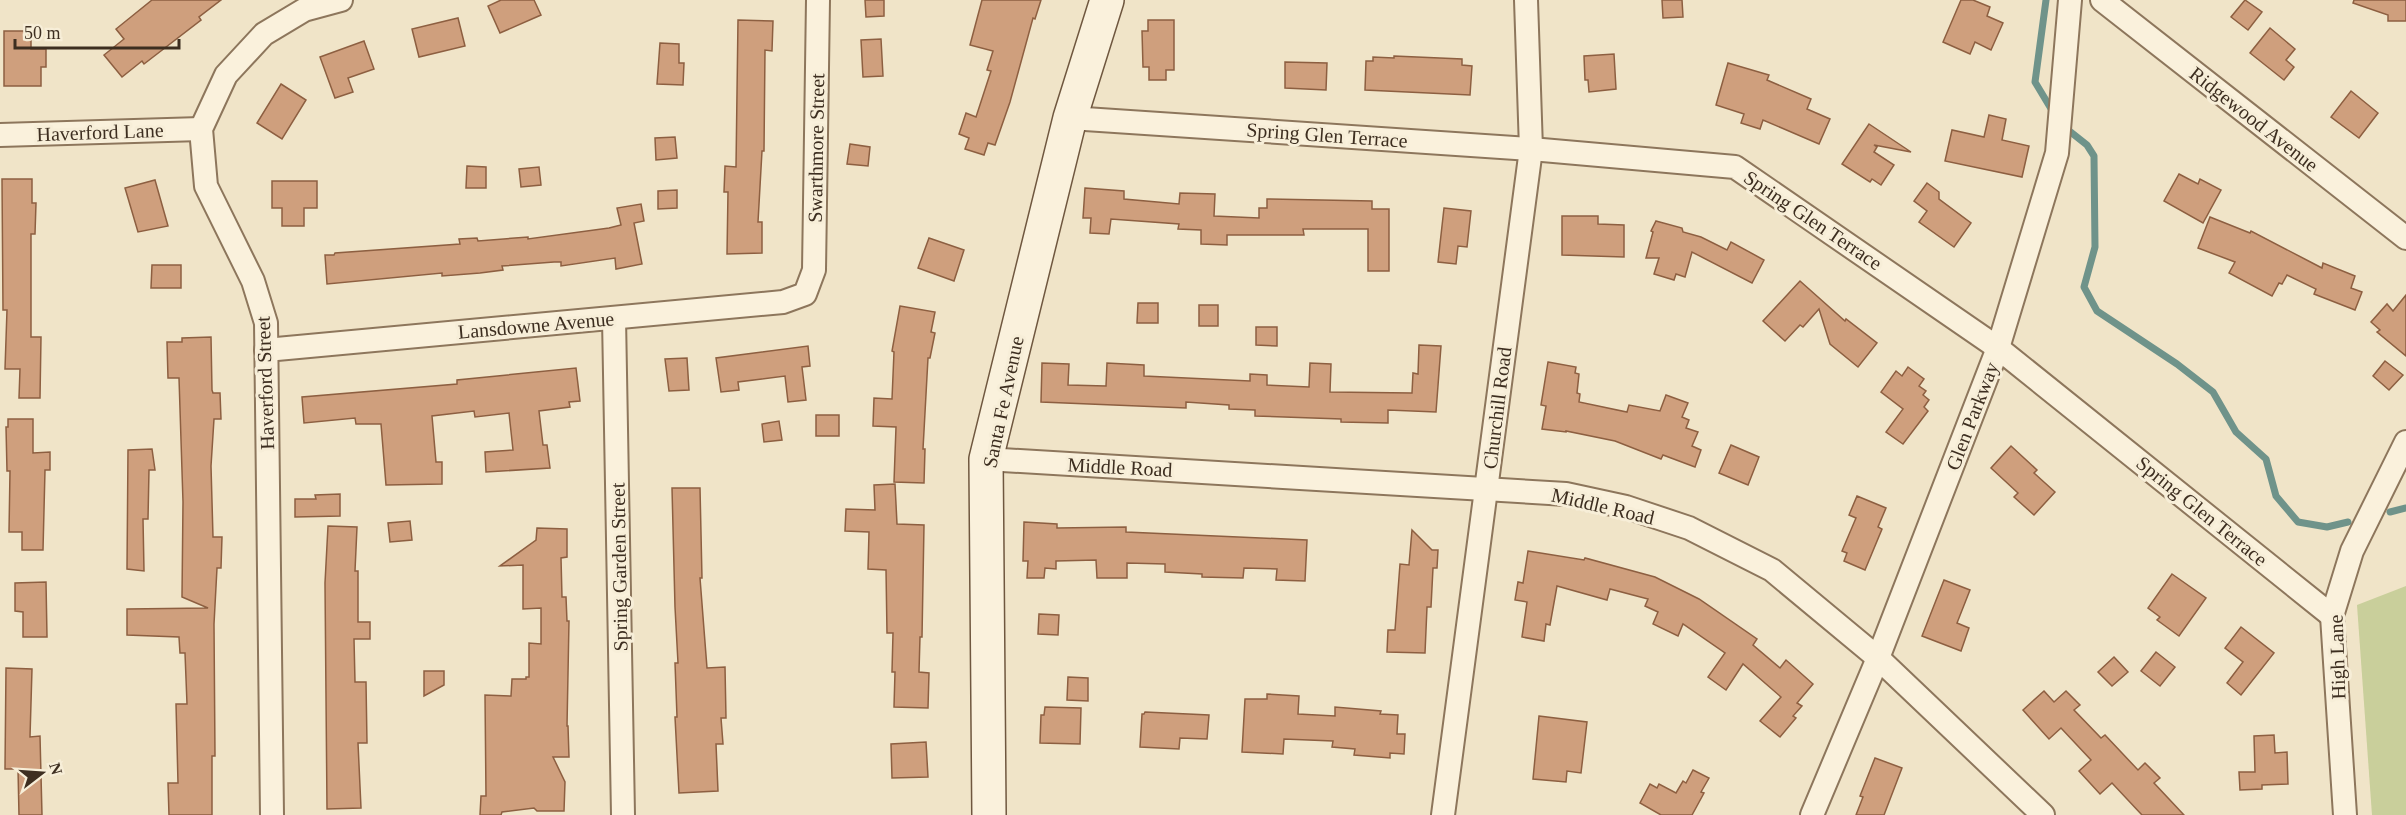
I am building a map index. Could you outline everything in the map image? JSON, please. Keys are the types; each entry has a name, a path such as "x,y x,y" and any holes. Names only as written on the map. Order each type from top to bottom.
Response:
{"main road":[{"name":"Santa Fe Avenue","path":"989,815 986,459 1070,118 1107,0"}],"street":[{"name":"Haverford Street","path":"272,815 266,323 260,299 206,186 201,129 226,75 264,34 304,10 341,0"},
{"name":"Swarthmore Street","path":"805,294 814,270 818,0"},
{"name":"Churchill Road","path":"1443,815 1531,149 1526,0"},
{"name":"Glen Parkway","path":"1812,815 1878,658 1998,348 2057,153 2070,0"},
{"name":"Ridgewood Avenue","path":"2102,0 2406,238"},
{"name":"Spring Glen Terrace","path":"1070,118 1531,149 1735,167 1998,348 2332,616"},
{"name":"Haverford Lane","path":"0,135 201,129"},
{"name":"Lansdowne Avenue","path":"266,350 783,302 805,294"},
{"name":"Spring Garden Street","path":"614,318 623,815"},
{"name":"High Lane","path":"2344,815 2332,616 2352,551 2406,442"},
{"name":"Middle Road","path":"986,459 1566,494 1626,507 1689,528 1772,570 1878,658 2043,815"}],"green space":[{"path":"2406,586 2406,815 2372,815 2357,605"}],"building":[{"path":"152,0 221,0 199,17 201,20 144,64 142,61 122,77 104,55 124,39 116,29"},
{"path":"501,0 534,0 541,15 500,33 488,6"},
{"path":"865,0 884,0 884,16 866,17"},
{"path":"982,0 1041,0 1035,19 1033,18 1010,102 995,145 988,143 984,155 965,149 969,138 959,134 966,113 976,117 991,71 987,70 993,51 970,45"},
{"path":"1662,0 1682,0 1683,17 1663,18"},
{"path":"1961,0 1973,0 1990,7 1987,16 2003,23 1991,50 1975,42 1970,54 1943,42"},
{"path":"2245,0 2262,12 2248,30 2231,17"},
{"path":"2354,0 2406,0 2406,21 2388,21 2388,15 2353,3"},
{"path":"458,18 465,46 419,57 412,29"},
{"path":"738,20 773,21 772,51 765,50 764,151 762,151 758,222 762,222 762,253 727,254 728,192 724,192 725,166 736,167"},
{"path":"1148,20 1174,20 1174,70 1166,70 1166,80 1149,80 1149,67 1143,67 1142,31 1148,31"},
{"path":"2270,28 2295,49 2286,60 2294,67 2284,80 2250,53"},
{"path":"4,31 31,31 31,49 46,49 46,67 41,67 41,86 4,86"},
{"path":"881,39 883,76 863,77 861,40"},
{"path":"364,41 374,69 348,78 353,92 335,98 320,57"},
{"path":"660,43 679,44 679,63 684,63 683,85 657,84"},
{"path":"1614,54 1616,89 1589,92 1588,80 1585,80 1584,56"},
{"path":"1394,56 1462,59 1462,65 1472,66 1470,95 1365,90 1366,61 1373,61 1373,57 1394,58"},
{"path":"1285,62 1327,63 1326,90 1285,88"},
{"path":"1728,63 1769,75 1767,80 1811,99 1807,109 1830,119 1819,144 1763,120 1760,129 1741,123 1744,114 1716,105"},
{"path":"281,84 306,100 282,139 257,123"},
{"path":"2351,91 2378,113 2359,138 2331,117"},
{"path":"1989,115 2006,119 2002,140 2029,146 2022,177 1945,161 1952,130 1984,137"},
{"path":"1869,124 1911,152 1874,145 1877,147 1874,152 1894,165 1881,185 1872,179 1870,182 1842,164"},
{"path":"675,137 677,158 656,160 655,138"},
{"path":"850,144 870,147 868,166 847,164"},
{"path":"467,166 486,167 486,188 466,188"},
{"path":"539,167 541,185 521,187 519,169"},
{"path":"2179,174 2198,184 2200,179 2221,190 2203,223 2164,201"},
{"path":"2,179 32,179 32,203 36,203 35,234 31,234 31,337 41,337 40,398 19,398 20,369 5,369 7,310 3,310"},
{"path":"155,180 168,226 138,232 125,188"},
{"path":"272,181 317,181 317,208 304,208 304,226 282,226 282,208 272,208"},
{"path":"1927,183 1939,192 1939,199 1971,223 1954,247 1919,222 1927,211 1914,201"},
{"path":"1085,188 1124,191 1124,199 1179,204 1180,193 1215,194 1214,216 1259,218 1259,208 1267,208 1267,199 1372,201 1372,209 1389,209 1389,271 1368,271 1368,229 1303,229 1304,235 1227,235 1227,245 1201,244 1201,230 1178,229 1179,224 1111,219 1109,234 1090,233 1091,218 1083,218"},
{"path":"677,190 677,208 658,209 658,191"},
{"path":"641,204 644,221 634,223 642,264 616,269 615,258 561,266 561,262 554,262 502,266 503,270 480,273 442,276 442,273 327,284 325,255 460,244 459,239 477,238 478,241 528,237 528,239 609,228 621,225 617,208"},
{"path":"1444,208 1471,211 1467,247 1458,246 1456,264 1438,262"},
{"path":"1562,216 1598,216 1598,224 1624,225 1624,257 1562,255"},
{"path":"2210,217 2250,233 2251,231 2322,268 2323,263 2355,276 2351,288 2362,292 2355,310 2314,294 2316,289 2287,275 2282,284 2279,283 2272,296 2229,273 2235,262 2198,248"},
{"path":"1656,221 1682,228 1683,232 1701,237 1727,250 1731,242 1764,260 1752,283 1692,252 1685,277 1676,274 1674,280 1654,274 1659,258 1646,258 1653,232 1651,231"},
{"path":"929,238 964,250 954,281 918,268"},
{"path":"152,265 181,265 181,288 151,288"},
{"path":"1800,281 1845,321 1846,319 1877,343 1858,367 1830,344 1819,309 1803,327 1800,325 1785,341 1763,321"},
{"path":"2406,295 2406,356 2377,332 2380,330 2371,322 2387,304 2393,311"},
{"path":"1138,303 1158,303 1158,323 1137,323"},
{"path":"1199,305 1218,305 1218,326 1199,326"},
{"path":"900,306 935,312 931,332 935,333 930,358 928,358 923,449 925,449 924,483 894,482 896,427 873,426 874,398 892,399 894,352 892,351"},
{"path":"1256,327 1277,327 1277,346 1256,345"},
{"path":"211,337 212,390 213,393 220,393 221,419 214,419 211,466 213,537 222,537 221,568 217,568 214,624 215,756 212,756 212,815 169,815 168,783 178,783 176,704 187,704 185,653 180,653 179,637 127,635 127,609 208,608 182,597 183,502 179,378 168,378 167,342 182,342 182,338"},
{"path":"1419,345 1441,346 1436,412 1388,410 1388,423 1255,416 1255,410 1229,409 1229,405 1186,402 1186,408 1041,402 1042,363 1069,364 1068,385 1106,386 1107,363 1144,365 1144,376 1250,381 1250,374 1267,375 1267,385 1309,387 1310,363 1331,364 1330,392 1412,393 1413,373 1418,374"},
{"path":"808,346 810,366 802,367 806,400 788,402 785,376 738,382 739,390 721,392 716,358"},
{"path":"687,358 689,390 669,391 665,359"},
{"path":"2385,361 2403,375 2389,390 2373,376"},
{"path":"1548,362 1576,367 1575,373 1579,374 1577,393 1580,394 1579,402 1627,412 1629,405 1660,411 1666,395 1688,403 1682,417 1689,420 1686,428 1698,432 1692,446 1701,450 1695,467 1663,455 1661,459 1615,441 1566,431 1542,429 1546,406 1541,405"},
{"path":"1908,367 1924,379 1919,386 1926,391 1923,395 1929,400 1924,407 1928,411 1903,444 1886,432 1903,409 1881,392 1896,371 1902,376"},
{"path":"576,368 580,401 569,402 570,407 539,411 543,445 547,445 550,468 486,472 485,452 513,450 509,413 475,417 474,411 432,416 436,462 442,462 442,484 386,485 381,424 356,424 355,418 304,423 302,397 457,384 457,380"},
{"path":"816,415 839,415 839,436 816,436"},
{"path":"8,419 33,419 33,453 50,452 50,470 45,470 43,550 22,550 22,532 9,532 10,471 7,471 6,427 8,427"},
{"path":"779,421 782,440 764,442 762,424"},
{"path":"1731,445 1759,457 1748,485 1719,473"},
{"path":"2011,446 2037,470 2034,473 2055,492 2034,515 2014,497 2018,493 1991,468"},
{"path":"152,449 155,470 149,470 148,519 143,519 144,571 127,569 128,450"},
{"path":"895,484 897,524 924,525 922,637 920,637 919,672 929,673 928,708 894,707 893,633 887,633 886,570 868,569 869,532 845,531 846,509 875,510 874,485"},
{"path":"672,488 700,488 702,578 700,578 707,668 725,667 726,718 721,718 723,744 716,744 718,791 679,793 675,717 677,717 675,663 678,663"},
{"path":"340,494 340,516 295,517 295,499 316,499 315,495"},
{"path":"1857,496 1886,508 1878,527 1882,529 1865,570 1844,561 1847,553 1842,551 1856,518 1849,515"},
{"path":"410,521 412,540 390,542 388,523"},
{"path":"1024,522 1057,524 1057,528 1126,527 1126,532 1307,540 1305,581 1276,580 1277,569 1244,568 1243,578 1202,577 1202,574 1165,572 1165,564 1127,563 1127,578 1097,578 1096,560 1056,561 1056,569 1045,568 1044,578 1027,578 1028,561 1023,561"},
{"path":"328,526 357,527 355,571 358,571 358,622 370,622 370,639 354,639 355,682 366,682 367,743 358,743 361,808 327,809 325,583"},
{"path":"537,528 567,529 567,557 561,558 562,597 566,597 567,621 569,621 567,726 569,757 553,757 565,782 564,811 537,811 534,808 502,812 501,815 480,815 481,796 486,796 485,695 511,696 512,679 529,677 529,643 541,644 541,608 523,609 523,565 500,566 536,540"},
{"path":"1412,530 1432,550 1438,550 1437,568 1433,568 1431,607 1427,607 1425,653 1387,652 1388,630 1395,630 1400,564 1409,565"},
{"path":"1528,551 1584,560 1585,558 1655,577 1699,599 1757,639 1753,645 1780,668 1786,660 1813,684 1797,703 1802,706 1793,716 1796,718 1780,737 1760,721 1781,697 1743,664 1726,690 1708,677 1725,653 1683,624 1678,636 1653,624 1658,612 1645,606 1648,599 1610,589 1607,600 1557,586 1550,625 1546,624 1544,641 1522,637 1527,602 1515,600 1518,582 1523,583"},
{"path":"2172,574 2206,598 2179,636 2157,620 2160,617 2148,608"},
{"path":"1944,580 1970,590 1957,623 1969,628 1961,651 1922,636"},
{"path":"46,582 47,637 23,637 23,612 15,611 15,583"},
{"path":"1039,614 1059,615 1058,635 1038,634"},
{"path":"2241,627 2274,653 2241,695 2227,683 2243,662 2225,648"},
{"path":"2156,652 2175,667 2160,686 2141,671"},
{"path":"2114,657 2128,672 2112,686 2098,672"},
{"path":"6,668 32,669 30,737 40,736 42,815 19,815 18,769 5,769"},
{"path":"424,671 444,671 444,685 424,696"},
{"path":"1068,677 1088,678 1088,701 1067,700"},
{"path":"2044,691 2054,702 2066,691 2080,705 2074,710 2101,738 2105,735 2138,770 2145,763 2160,778 2154,783 2184,815 2142,815 2112,783 2100,794 2079,771 2091,760 2061,728 2049,739 2023,710"},
{"path":"1267,694 1299,696 1298,714 1335,716 1335,707 1381,711 1380,714 1398,715 1397,734 1405,734 1404,754 1390,753 1390,758 1354,755 1355,749 1332,747 1333,741 1284,739 1283,754 1242,752 1245,699 1267,699"},
{"path":"1045,707 1081,708 1080,744 1040,743 1041,715 1044,715"},
{"path":"1145,712 1209,715 1207,739 1180,738 1179,749 1140,747 1142,714"},
{"path":"1539,716 1587,722 1581,773 1567,771 1566,782 1533,779"},
{"path":"2274,735 2275,753 2287,752 2288,784 2262,785 2262,789 2240,790 2239,772 2255,772 2254,736"},
{"path":"926,742 928,777 892,778 891,744"},
{"path":"1875,758 1902,768 1884,815 1856,815 1863,797 1860,796"},
{"path":"1693,770 1709,778 1692,815 1661,815 1640,803 1650,784 1657,788 1659,784 1676,793 1683,781 1686,783"}],"waterway":[{"path":"2046,0 2035,82 2053,112"},
{"path":"2063,126 2087,145 2094,156 2095,247 2084,287 2097,311 2177,364 2213,392 2236,432 2266,459 2276,496 2298,522 2327,527 2348,522"},
{"path":"2390,512 2406,508"}]}
